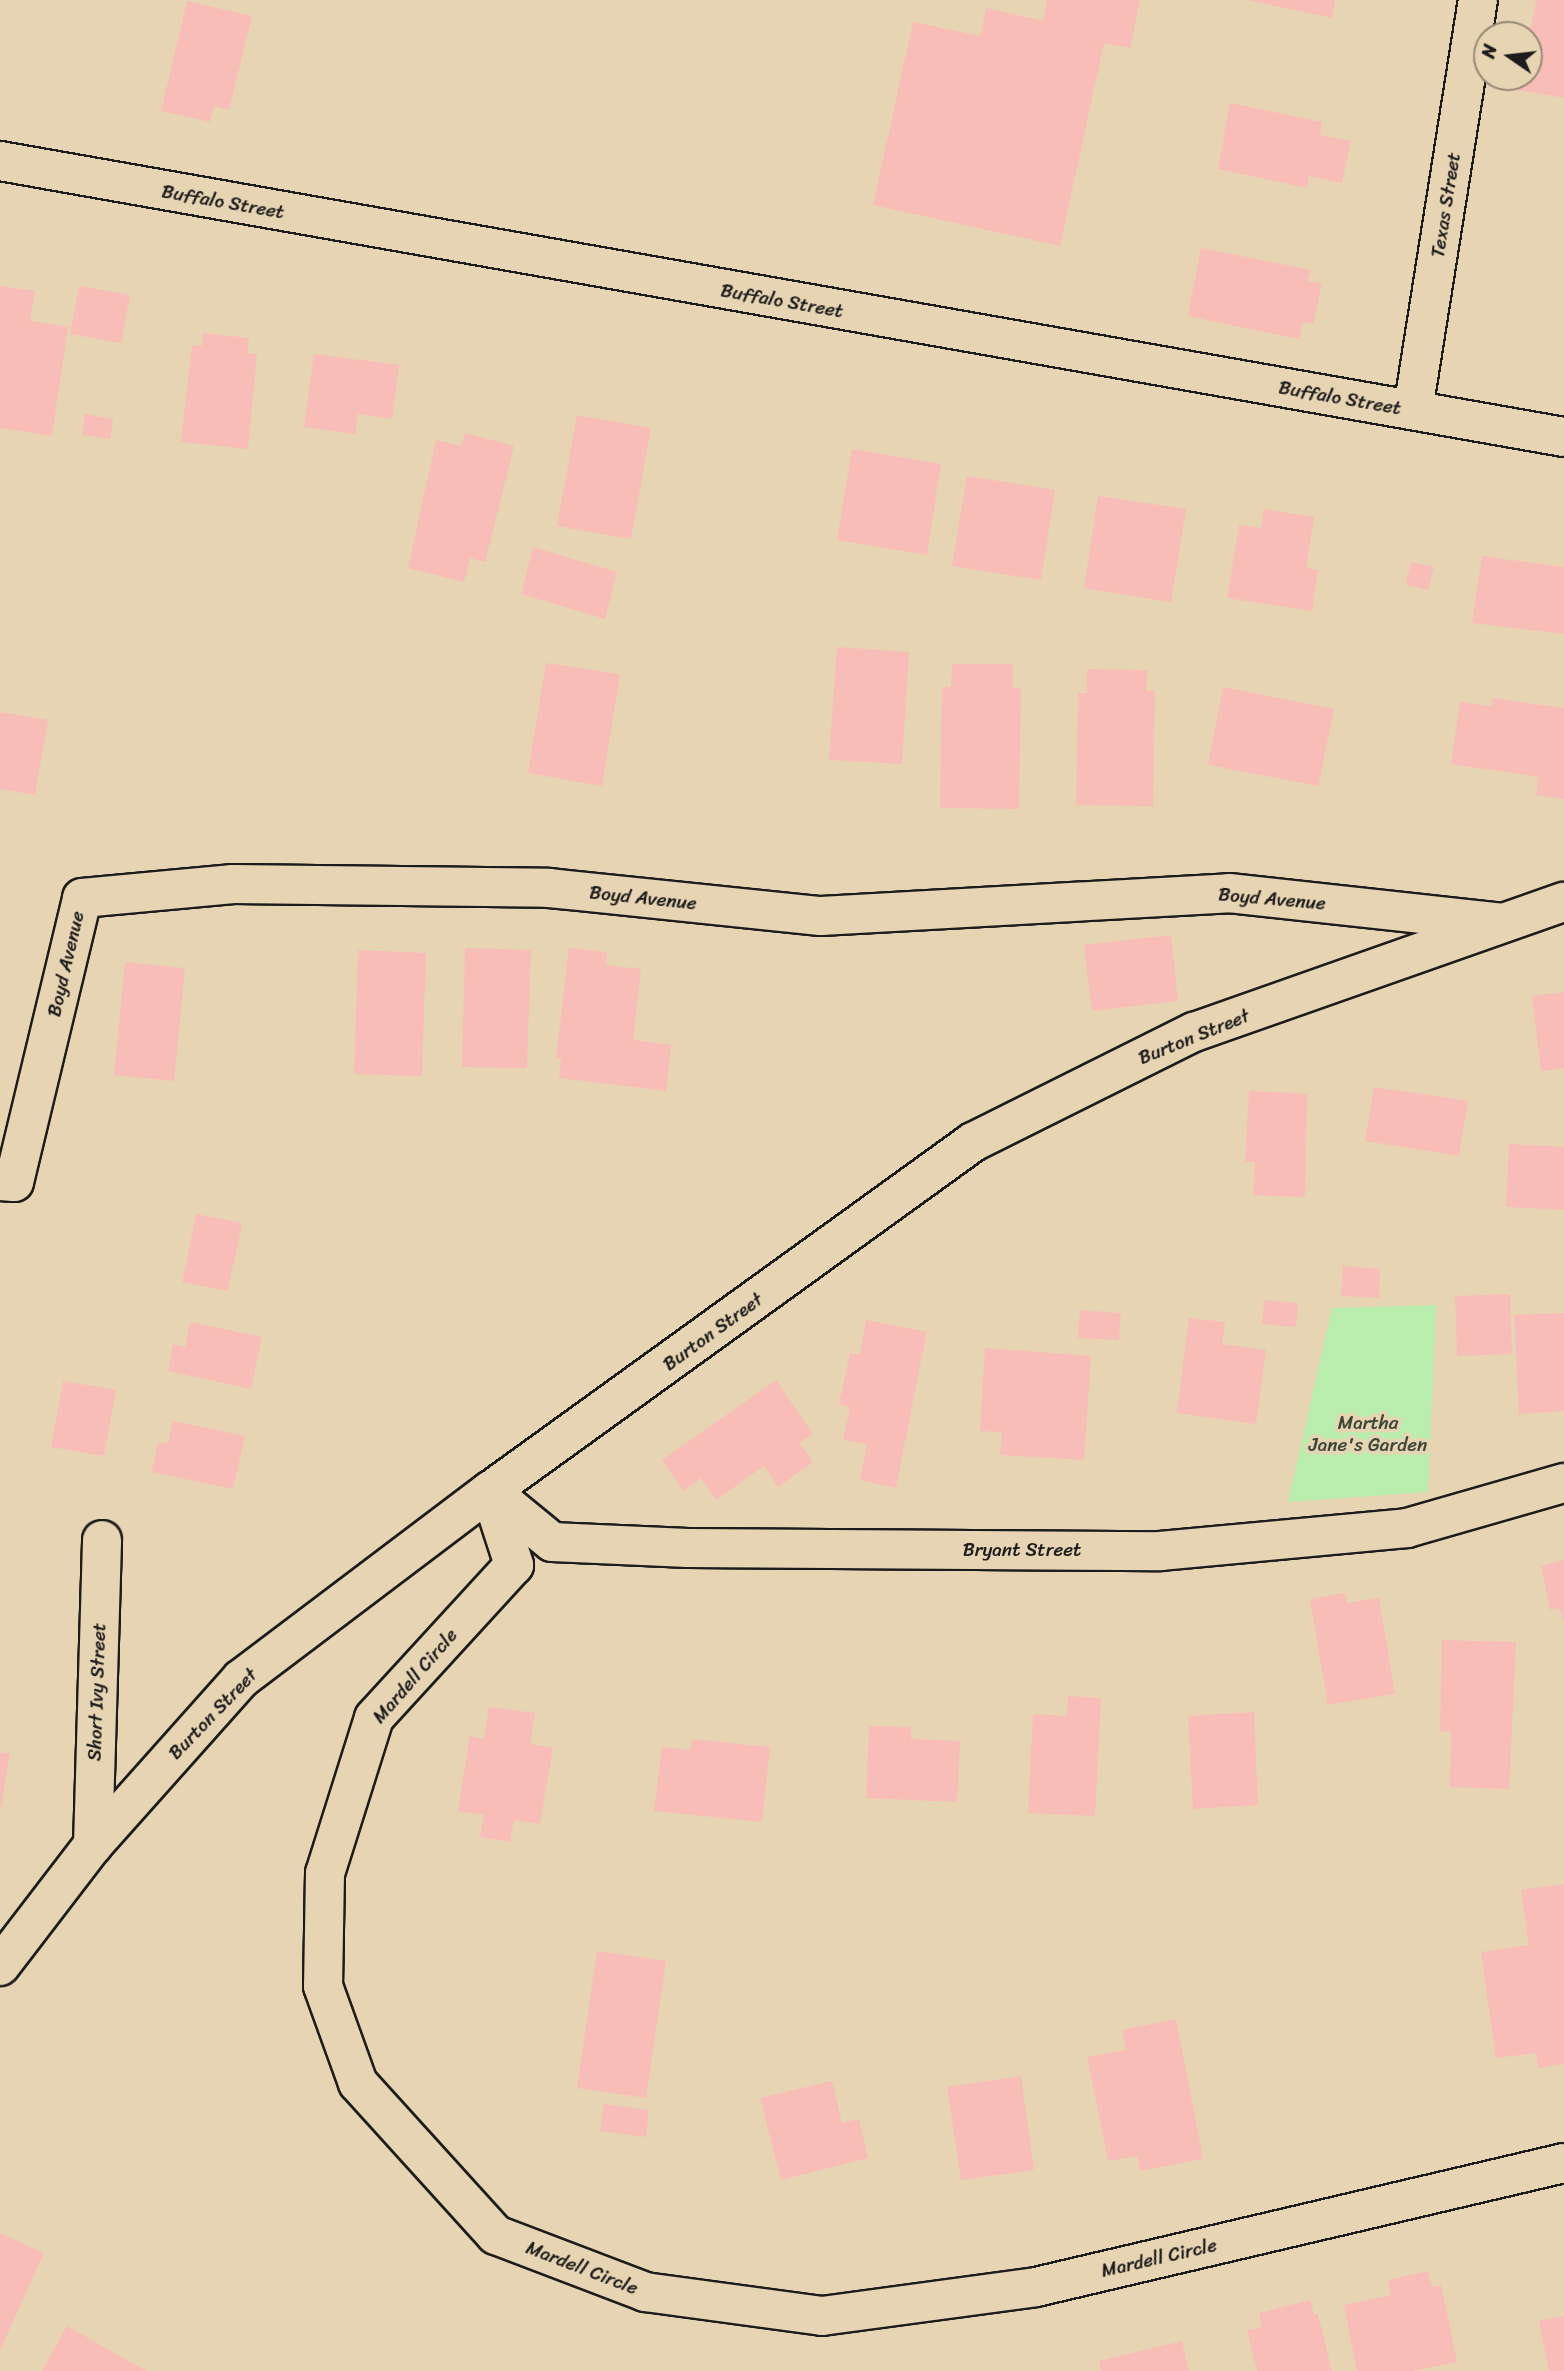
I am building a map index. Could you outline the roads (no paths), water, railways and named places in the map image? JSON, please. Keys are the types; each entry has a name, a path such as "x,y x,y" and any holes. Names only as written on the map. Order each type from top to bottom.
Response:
{"street":[{"name":"Texas Street","path":"1413,410 1478,0"},
{"name":"Buffalo Street","path":"0,161 552,262 1564,437"},
{"name":"Boyd Avenue","path":"0,1181 14,1182 82,898 233,884 549,888 821,916 1229,893 1509,923"},
{"name":"Burton Street","path":"0,1966 93,1845 241,1679 490,1491 973,1142 1194,1032 1564,902"},
{"name":"Bryant Street","path":"490,1491 552,1542 688,1548 1160,1551 1407,1528 1564,1483"},
{"name":"Mardell Circle","path":"490,1491 514,1565 374,1718 325,1874 323,1986 358,2083 496,2235 645,2292 822,2316 1036,2287 1564,2164"},
{"name":"Short Ivy Street","path":"93,1845 102,1540"}],"park label":[{"name":"Martha Jane's Garden","path":"1368,1434"}]}
